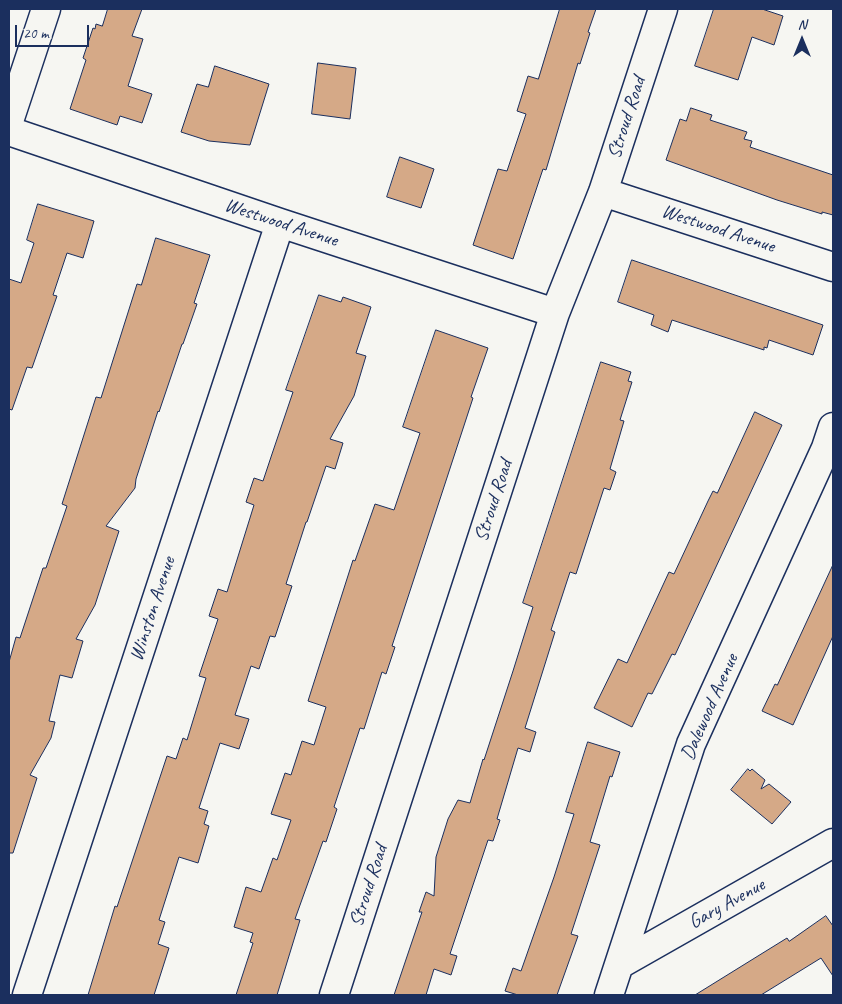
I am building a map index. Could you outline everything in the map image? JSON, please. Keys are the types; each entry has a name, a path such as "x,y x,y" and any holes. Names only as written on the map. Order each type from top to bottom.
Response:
{"street":[{"path":"9,121 46,9"},
{"name":"Stroud Road","path":"334,995 555,313 603,192 662,9"},
{"name":"Westwood Avenue","path":"9,131 280,223 555,313"},
{"name":"Westwood Avenue","path":"603,192 833,267"},
{"name":"Winston Avenue","path":"27,995 280,223"},
{"name":"Dalewood Avenue","path":"609,995 691,744 826,448 833,427"},
{"name":"Gary Avenue","path":"620,964 833,843"}],"building":[{"path":"108,9 142,9 132,36 143,39 128,86 152,94 142,123 120,116 117,125 70,109 86,60 83,58 93,28 95,29 96,24 102,26"},
{"path":"560,9 596,9 546,170 543,169 513,259 473,245 498,169 507,171 526,114 517,111 528,76 538,79"},
{"path":"714,9 762,9 783,16 774,45 752,37 738,80 695,66"},
{"path":"318,63 356,68 350,119 312,114"},
{"path":"215,66 269,84 250,145 209,141 181,132 197,84 208,87"},
{"path":"691,108 712,115 710,120 747,132 744,139 752,141 750,147 833,175 833,215 822,212 822,214 777,200 666,160 680,119 686,121"},
{"path":"400,157 434,169 421,208 387,197"},
{"path":"38,204 94,221 83,258 67,253 53,295 57,296 32,368 27,367 12,410 9,409 9,279 21,283 34,243 27,240"},
{"path":"156,238 210,255 194,303 197,304 158,411 136,479 135,488 106,526 119,531 95,605 76,639 83,641 72,678 60,675 49,721 55,722 51,738 30,775 37,778 13,853 9,853 9,662 16,637 20,638 43,568 46,568 67,506 62,504 96,397 101,398 137,284 141,285"},
{"path":"632,260 823,325 813,355 769,340 767,348 764,347 764,350 672,320 668,332 651,325 654,315 618,302"},
{"path":"319,295 341,302 343,297 371,307 356,353 366,356 354,396 330,439 343,443 335,469 326,466 306,522 286,584 292,586 275,637 270,636 259,669 251,666 235,715 249,719 239,749 220,743 199,808 208,811 204,824 209,826 198,863 179,857 159,920 165,922 158,944 169,948 154,995 88,995 115,906 117,907 167,756 176,759 183,738 187,740 206,678 199,676 218,619 209,616 218,589 227,592 254,505 246,502 254,478 263,481 293,392 286,390"},
{"path":"436,330 488,348 471,397 473,398 392,646 395,647 386,674 382,672 364,729 360,728 334,807 337,809 326,842 323,841 295,919 300,920 277,995 236,995 253,943 250,942 253,933 234,927 246,887 261,892 273,858 277,860 291,820 271,814 285,773 291,775 302,741 314,745 326,707 308,701 353,560 355,561 375,504 394,510 420,433 403,427"},
{"path":"601,362 631,372 628,381 632,382 620,420 624,421 610,469 616,472 610,490 604,488 576,574 570,572 551,630 555,632 525,728 536,732 530,752 518,748 497,819 500,820 493,841 488,840 450,954 457,956 451,975 434,969 426,995 394,995 422,912 419,912 426,892 434,896 436,857 448,819 458,800 470,803 533,607 523,603"},
{"path":"755,412 782,425 675,655 672,654 652,694 648,693 632,727 594,708 618,659 627,663 669,572 674,574 713,491 717,493"},
{"path":"833,565 833,636 793,725 762,711 775,684 777,685"},
{"path":"588,742 620,752 612,777 610,776 590,842 600,845 571,934 578,936 557,995 518,995 505,991 513,968 521,971 554,877 574,814 566,812"},
{"path":"748,769 750,771 752,769 765,780 761,789 769,784 791,802 772,824 731,790"},
{"path":"826,916 833,926 833,976 821,958 761,995 695,995 787,938 789,941"}]}
